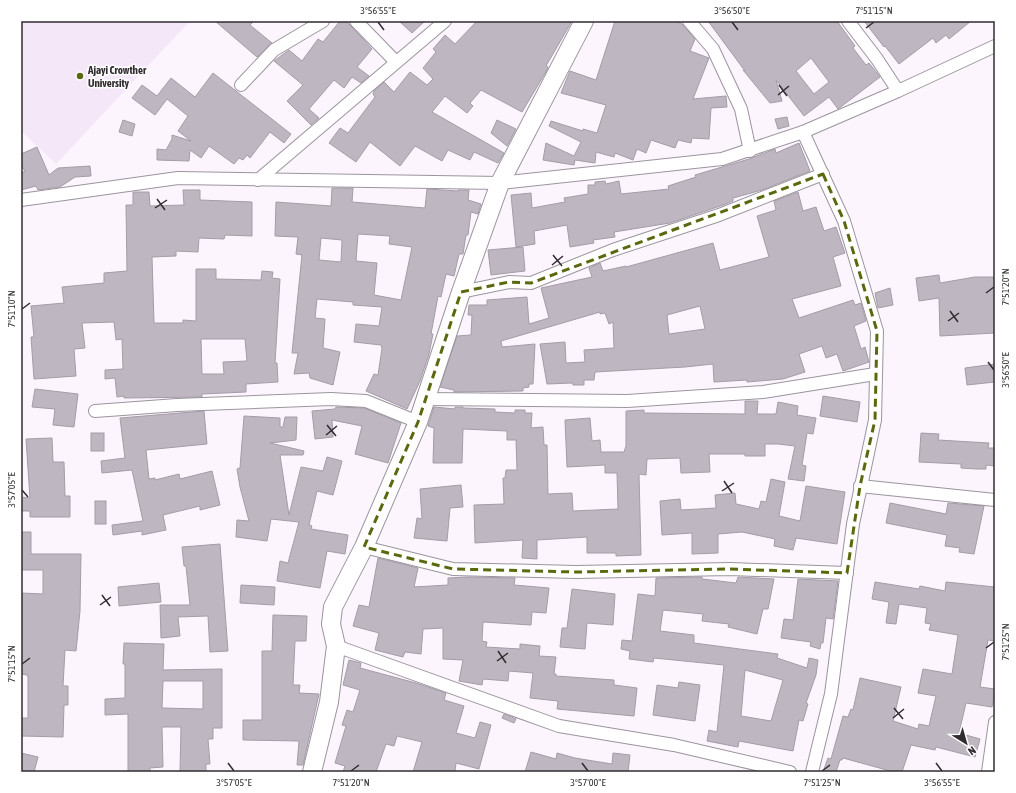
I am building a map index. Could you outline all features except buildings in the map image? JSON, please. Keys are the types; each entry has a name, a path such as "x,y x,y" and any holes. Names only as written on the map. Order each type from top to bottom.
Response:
{"street":[{"path":"241,85 274,50 323,21"},
{"path":"356,21 396,62"},
{"path":"258,180 445,21"},
{"path":"312,772 329,702 336,646 331,624 333,607 364,547 418,422 461,292 500,183 584,21"},
{"path":"689,21 713,49 740,109 750,151"},
{"path":"848,21 877,59 898,91"},
{"path":"21,200 178,178 500,183 722,159 750,151 803,132 898,91 995,46"},
{"path":"803,132 844,220 877,331 875,420 860,486 831,694 812,772"},
{"path":"461,292 509,282 531,283 613,250 719,215 823,174"},
{"path":"425,399 627,401 763,392 875,374"},
{"path":"95,411 177,405 338,400 366,401 418,422"},
{"path":"860,486 995,500"},
{"path":"364,547 453,569 576,572 730,569 847,572"},
{"path":"336,646 560,726 674,745 790,772"},
{"path":"988,772 995,722"}],"highlighted area":[{"path":"823,174 844,221 877,331 875,420 860,486 847,573 730,569 576,572 453,569 364,547 418,422 461,292 509,282 531,283"}],"shaded area":[{"name":"Ajayi Crowther University","path":"21,21 190,21 56,164 21,131"}],"place":[{"name":"Ajayi Crowther University","path":"80,76"}]}
